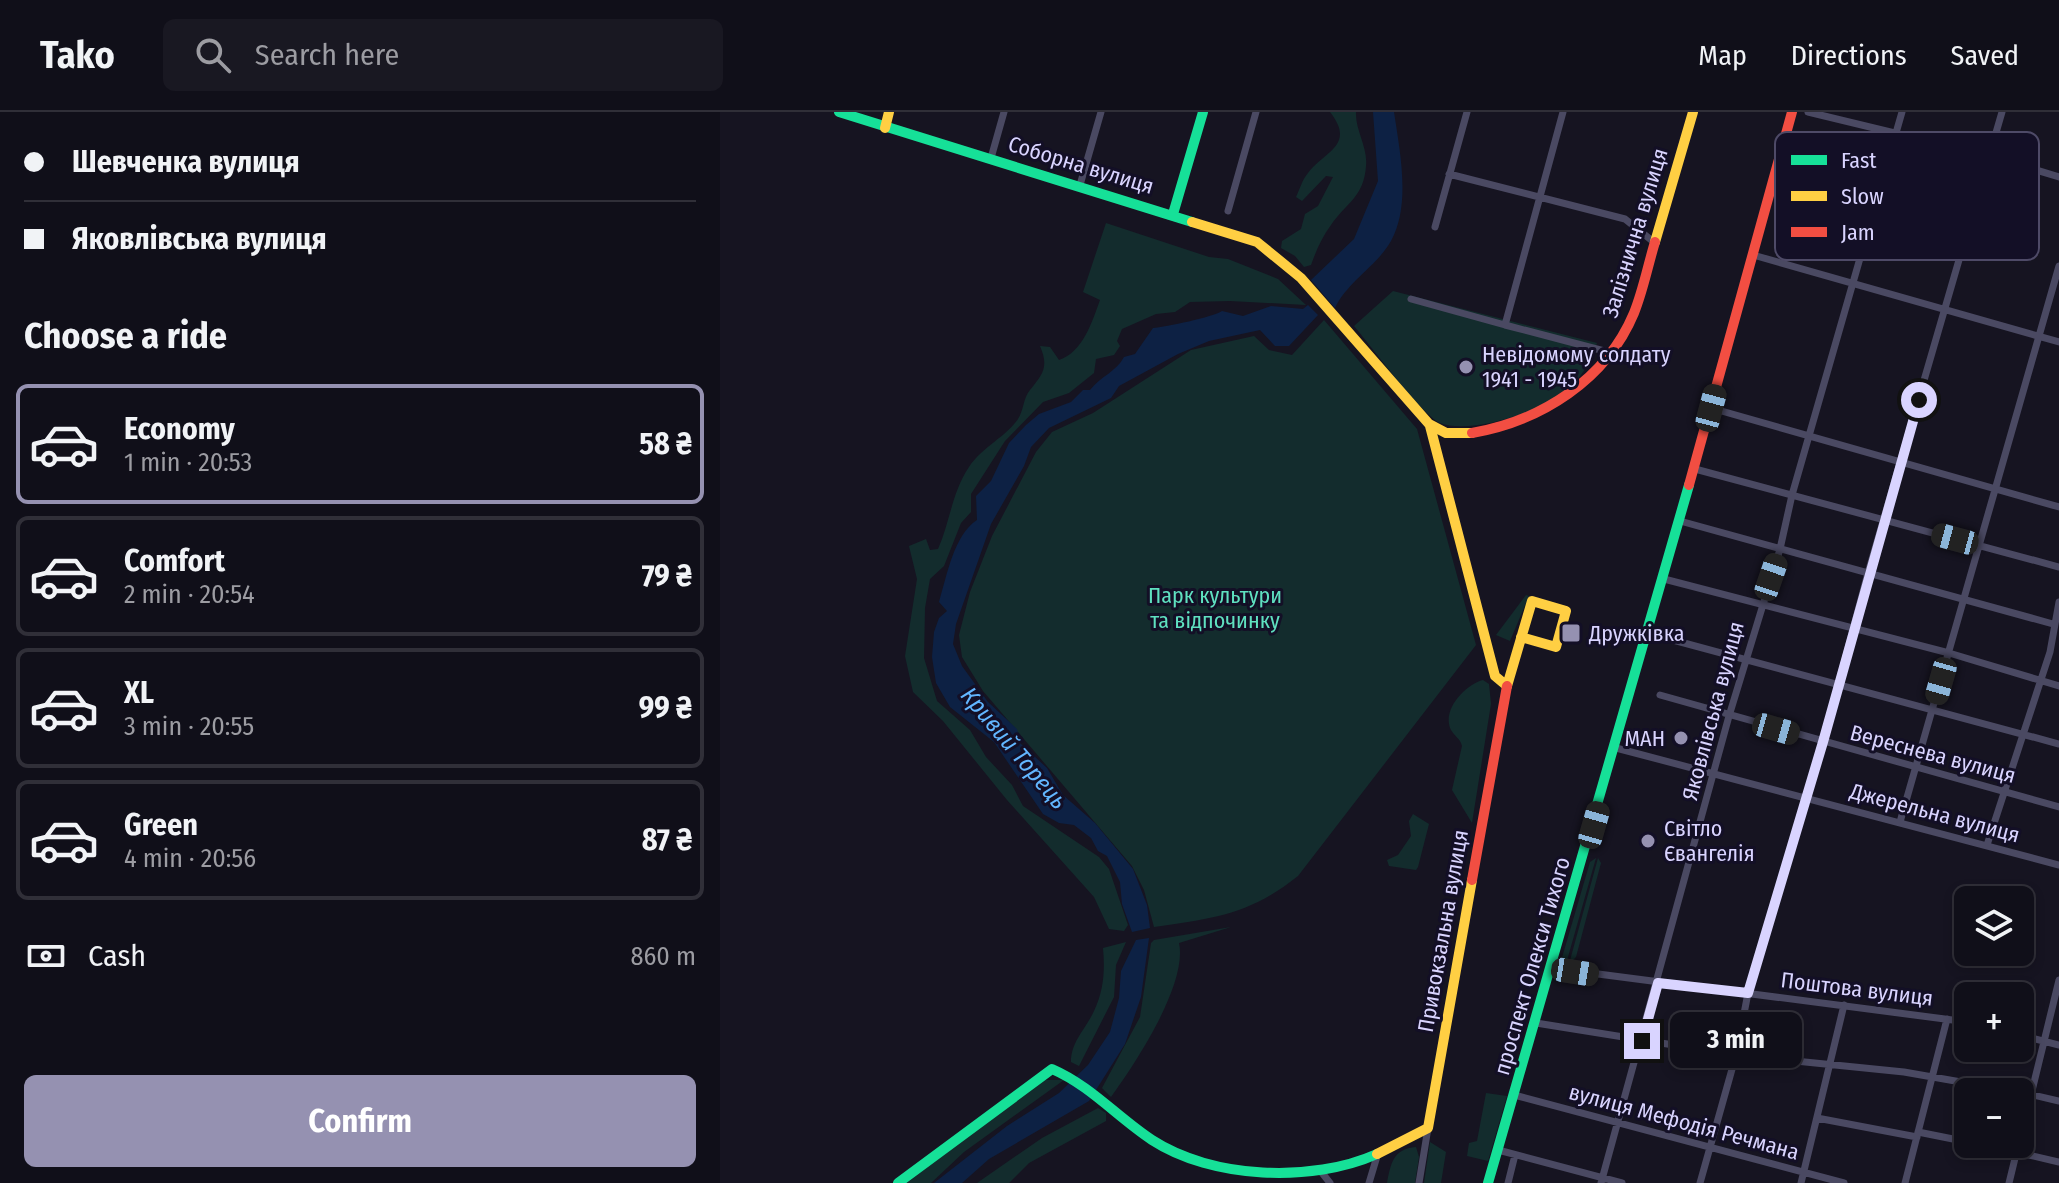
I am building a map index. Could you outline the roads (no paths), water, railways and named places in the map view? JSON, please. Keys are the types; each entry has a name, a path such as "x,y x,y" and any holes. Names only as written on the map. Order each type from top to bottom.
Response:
{"street":[{"name":"Соборна вулиця","path":"839,112 1257,242 1301,278 1429,424"},
{"path":"885,128 889,112"},
{"path":"991,158 1004,112"},
{"path":"1080,185 1101,112"},
{"path":"1173,214 1203,112"},
{"path":"1228,211 1256,112"},
{"path":"1435,227 1467,112"},
{"path":"1505,325 1563,112"},
{"name":"Залізнична вулиця","path":"1429,424 1446,433 1464,435 1503,428 1559,403 1612,353 1628,328 1693,112"},
{"name":"проспект Олекси Тихого","path":"1787,132 1792,112"},
{"path":"1808,112 1893,132"},
{"name":"Яковлівська вулиця","path":"1897,132 1902,112"},
{"path":"1997,132 2002,112"},
{"path":"2039,171 2059,177"},
{"path":"1449,174 1625,219 1655,243"},
{"name":"проспект Олекси Тихого","path":"1488,1183 1616,748 1775,174"},
{"path":"1753,255 2059,342"},
{"name":"Яковлівська вулиця","path":"1602,1181 1729,716 1780,549 1792,495 1861,260"},
{"path":"1700,1183 1736,1055 1748,993 1823,742 1868,573 1959,260"},
{"path":"1900,822 2059,266"},
{"path":"1411,299 1612,353"},
{"path":"1711,408 2059,507"},
{"path":"1429,424 1437,442 1463,560 1490,661 1495,676 1507,686"},
{"path":"1695,469 2059,567"},
{"path":"1680,521 2053,624"},
{"path":"1664,579 1949,653 2059,686"},
{"name":"Привокзальна вулиця","path":"1419,1183 1507,686 1521,637 1532,601 1566,611 1556,647 1521,637"},
{"path":"1987,845 2020,733 2040,681 2059,602"},
{"path":"1647,633 2059,744"},
{"name":"Вереснева вулиця","path":"1660,695 2059,807"},
{"name":"Джерельна вулиця","path":"1616,748 2059,865"},
{"name":"Поштова вулиця","path":"1552,968 1954,1020"},
{"path":"2034,1082 2059,980"},
{"path":"1801,1183 1844,1005"},
{"path":"1905,1183 1947,1019"},
{"path":"1536,1023 1736,1055 1830,1062 1954,1080"},
{"path":"2034,1039 2059,1045"},
{"path":"898,1183 1052,1069 1070,1075 1109,1108 1168,1149 1241,1169 1319,1169 1360,1162 1428,1128"},
{"name":"вулиця Мефодія Речмана","path":"1514,1095 1844,1183"},
{"path":"2034,1095 2059,1101"},
{"path":"1817,1118 1954,1140"},
{"path":"1498,1150 1602,1181 1622,1183"},
{"path":"2034,1151 2059,1162"},
{"path":"1369,1183 1378,1153"},
{"path":"1508,1183 1515,1155"},
{"path":"2009,1183 2016,1158"},
{"path":"1319,1169 1330,1183"}],"water":[{"path":"1373,112 1394,112 1402,178 1401,211 1385,250 1347,290 1335,308 1311,280 1354,239 1378,181"},
{"name":"Кривий Торець","path":"1308,305 1318,315 1289,346 1275,346 1260,330 1209,341 1119,386 1111,398 1049,428 1031,447 1024,466 991,524 956,624 953,644 962,666 988,702 1017,729 1021,744 1047,768 1063,795 1095,823 1133,869 1147,905 1150,928 1132,932 1122,904 1120,882 1107,856 1098,851 1091,838 1074,825 1059,823 1043,814 994,742 950,707 936,683 932,657 934,632 939,618 947,611 939,602 945,580 962,535 977,520 976,496 991,481 1009,443 1039,414 1071,402 1083,390 1090,390 1124,357 1135,354 1153,328 1222,311 1243,316 1271,306 1303,309"},
{"path":"1149,938 1141,997 1125,1044 1089,1101 989,1159 962,1183 934,1183 1007,1126 1059,1093 1088,1065 1110,1032 1119,998 1121,971 1136,940"}],"place":[{"name":"Невідомому солдату 1941 - 1945","path":"1466,367"},
{"name":"Дружківка","path":"1571,633"},
{"name":"МАН","path":"1681,738"},
{"name":"Світло Євангелія","path":"1648,841"}],"park label":[{"name":"Парк культури та відпочинку","path":"1215,608"}]}
